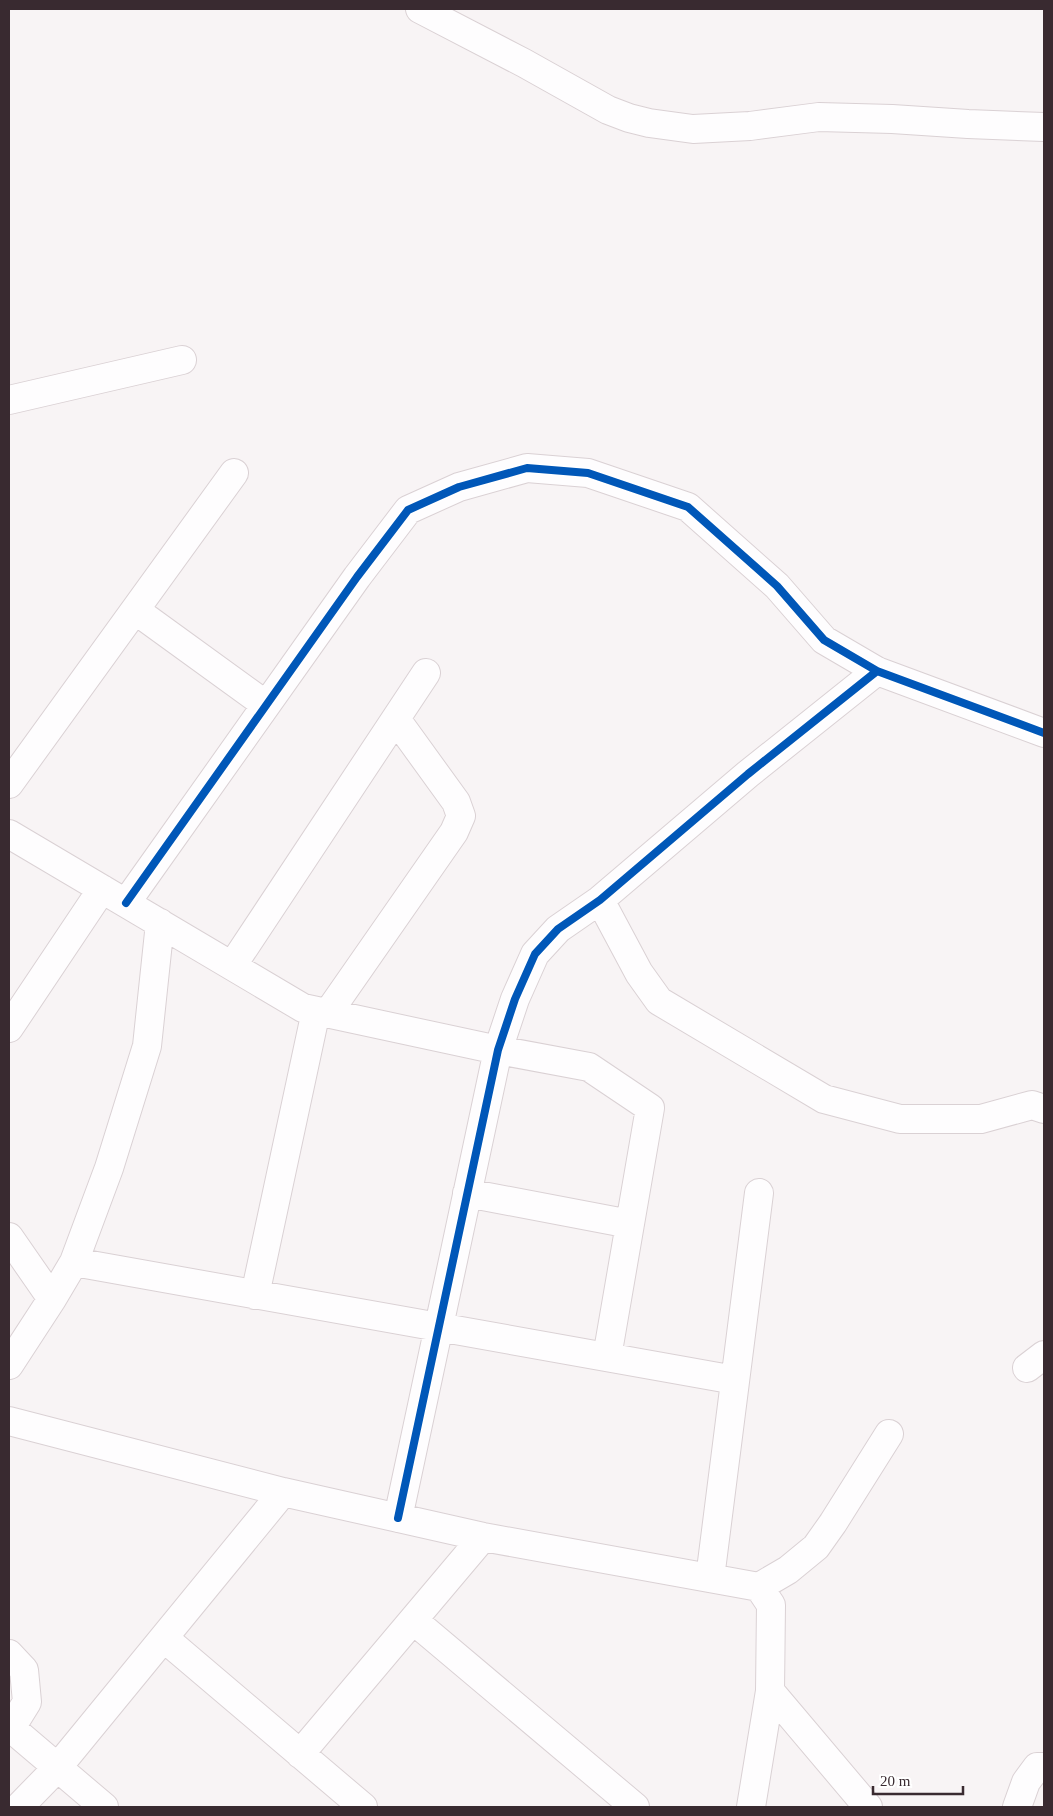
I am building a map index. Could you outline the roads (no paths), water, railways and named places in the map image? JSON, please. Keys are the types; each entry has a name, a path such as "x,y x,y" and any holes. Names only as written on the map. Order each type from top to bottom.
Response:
{"street":[{"path":"420,9 524,63 608,110 649,123 693,129 750,126 819,117 1044,127"},
{"path":"9,400 182,360"},
{"path":"126,904 357,577 408,510 459,488 527,468 588,474 688,507 777,586 824,640 877,671 1044,733"},
{"path":"9,784 234,473"},
{"path":"135,610 266,705"},
{"path":"398,1518 498,1050 515,999 535,954 558,929 600,900 748,774 877,671"},
{"path":"232,966 426,674"},
{"path":"255,1294 322,1012 454,832 461,816 456,802 396,719"},
{"path":"9,834 303,1008 498,1050 589,1067 650,1108 607,1358"},
{"path":"9,1028 102,889"},
{"path":"600,900 639,973 659,1001 824,1099 900,1119 981,1119 1032,1105 1044,1109"},
{"path":"9,1365 74,1262 109,1168 147,1046 160,923"},
{"path":"467,1193 630,1224"},
{"path":"710,1578 759,1193"},
{"path":"9,1237 52,1299"},
{"path":"74,1262 735,1380"},
{"path":"9,1421 283,1492 483,1538 759,1587 788,1570 816,1547 889,1434"},
{"path":"19,1807 57,1768 283,1492"},
{"path":"300,1754 483,1538"},
{"path":"751,1807 770,1691 771,1605 759,1587"},
{"path":"413,1620 635,1807"},
{"path":"164,1638 363,1807"},
{"path":"9,1654 24,1670 27,1702 10,1730 104,1807"},
{"path":"770,1691 868,1807"},
{"path":"1017,1807 1026,1782 1037,1767 1044,1767"}]}
